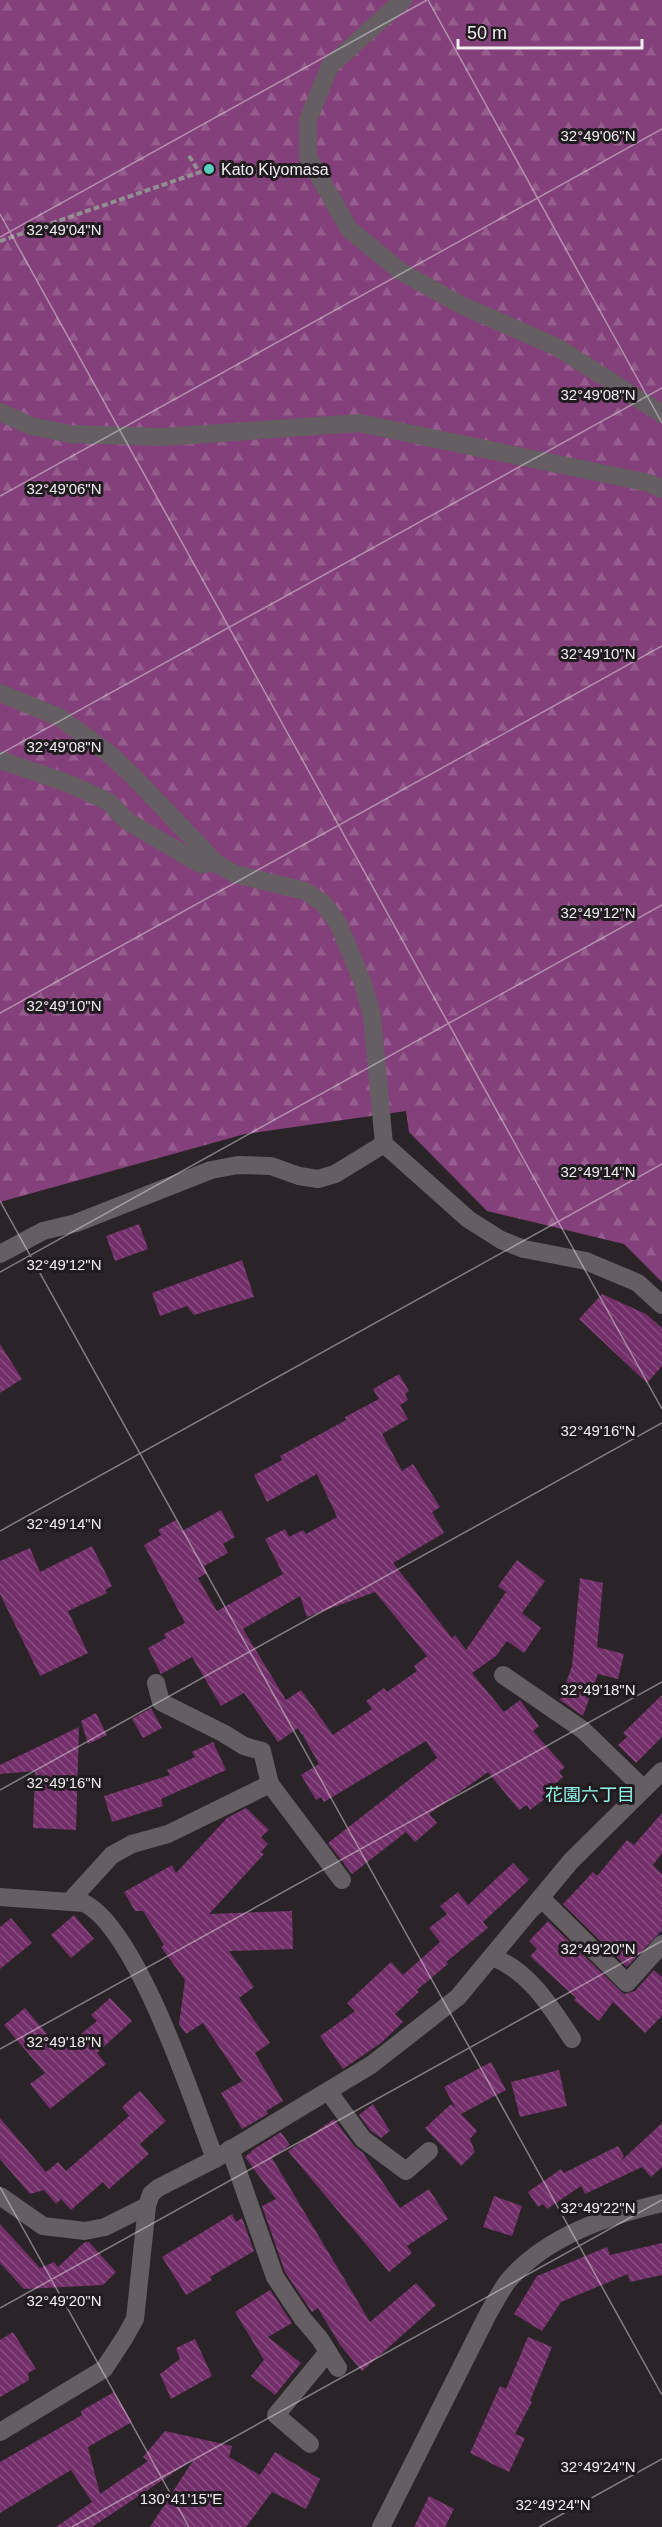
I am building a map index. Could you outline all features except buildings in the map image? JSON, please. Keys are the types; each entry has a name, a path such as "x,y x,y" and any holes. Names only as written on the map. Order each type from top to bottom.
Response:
{"street":[{"path":"404,0 330,66 308,120 308,157 349,229 400,271 461,305 557,347 662,414"},
{"path":"0,412 31,426 70,434 152,437 359,423 649,483 662,489"},
{"path":"0,693 59,717 107,752 216,863 235,874 305,891 323,903 338,923 363,983 372,1015 384,1144 468,1219 501,1240 524,1249 586,1262 638,1283 662,1305"},
{"path":"0,760 70,784 109,802 127,821 200,864 216,863"},
{"path":"0,1254 43,1231 76,1223 212,1170 238,1165 271,1166 299,1176 318,1179 336,1174 384,1144"},
{"path":"503,1675 582,1730 644,1789"},
{"path":"156,1683 160,1702 223,1732 244,1746 262,1751 270,1784 342,1880"},
{"path":"0,2432 104,2368 125,2337 135,2319 147,2206 151,2194 371,2065 459,1997 571,1861 662,1771"},
{"path":"70,1901 112,1855 132,1844 168,1834 270,1784"},
{"path":"0,1897 84,1903 94,1908 119,1938 152,1998 275,2277 338,2368"},
{"path":"541,1898 627,1983 662,1944"},
{"path":"493,1957 510,1964 543,1994 572,2039"},
{"path":"328,2091 363,2139 406,2171 429,2151"},
{"path":"0,2196 43,2226 85,2231 105,2227 147,2206"},
{"path":"381,2527 489,2312 508,2282 530,2259 558,2241 598,2222 662,2203"},
{"path":"310,2444 276,2415 328,2352"}],"path":[{"path":"189,156 200,173"},
{"path":"0,241 209,169"}],"green space":[{"path":"0,0 662,0 662,1282 624,1244 487,1211 409,1132 406,1111 245,1134 0,1202"}],"place":[{"name":"Kato Kiyomasa","path":"209,169"}],"district":[{"name":"花園六丁目","path":"590,1795"}]}
